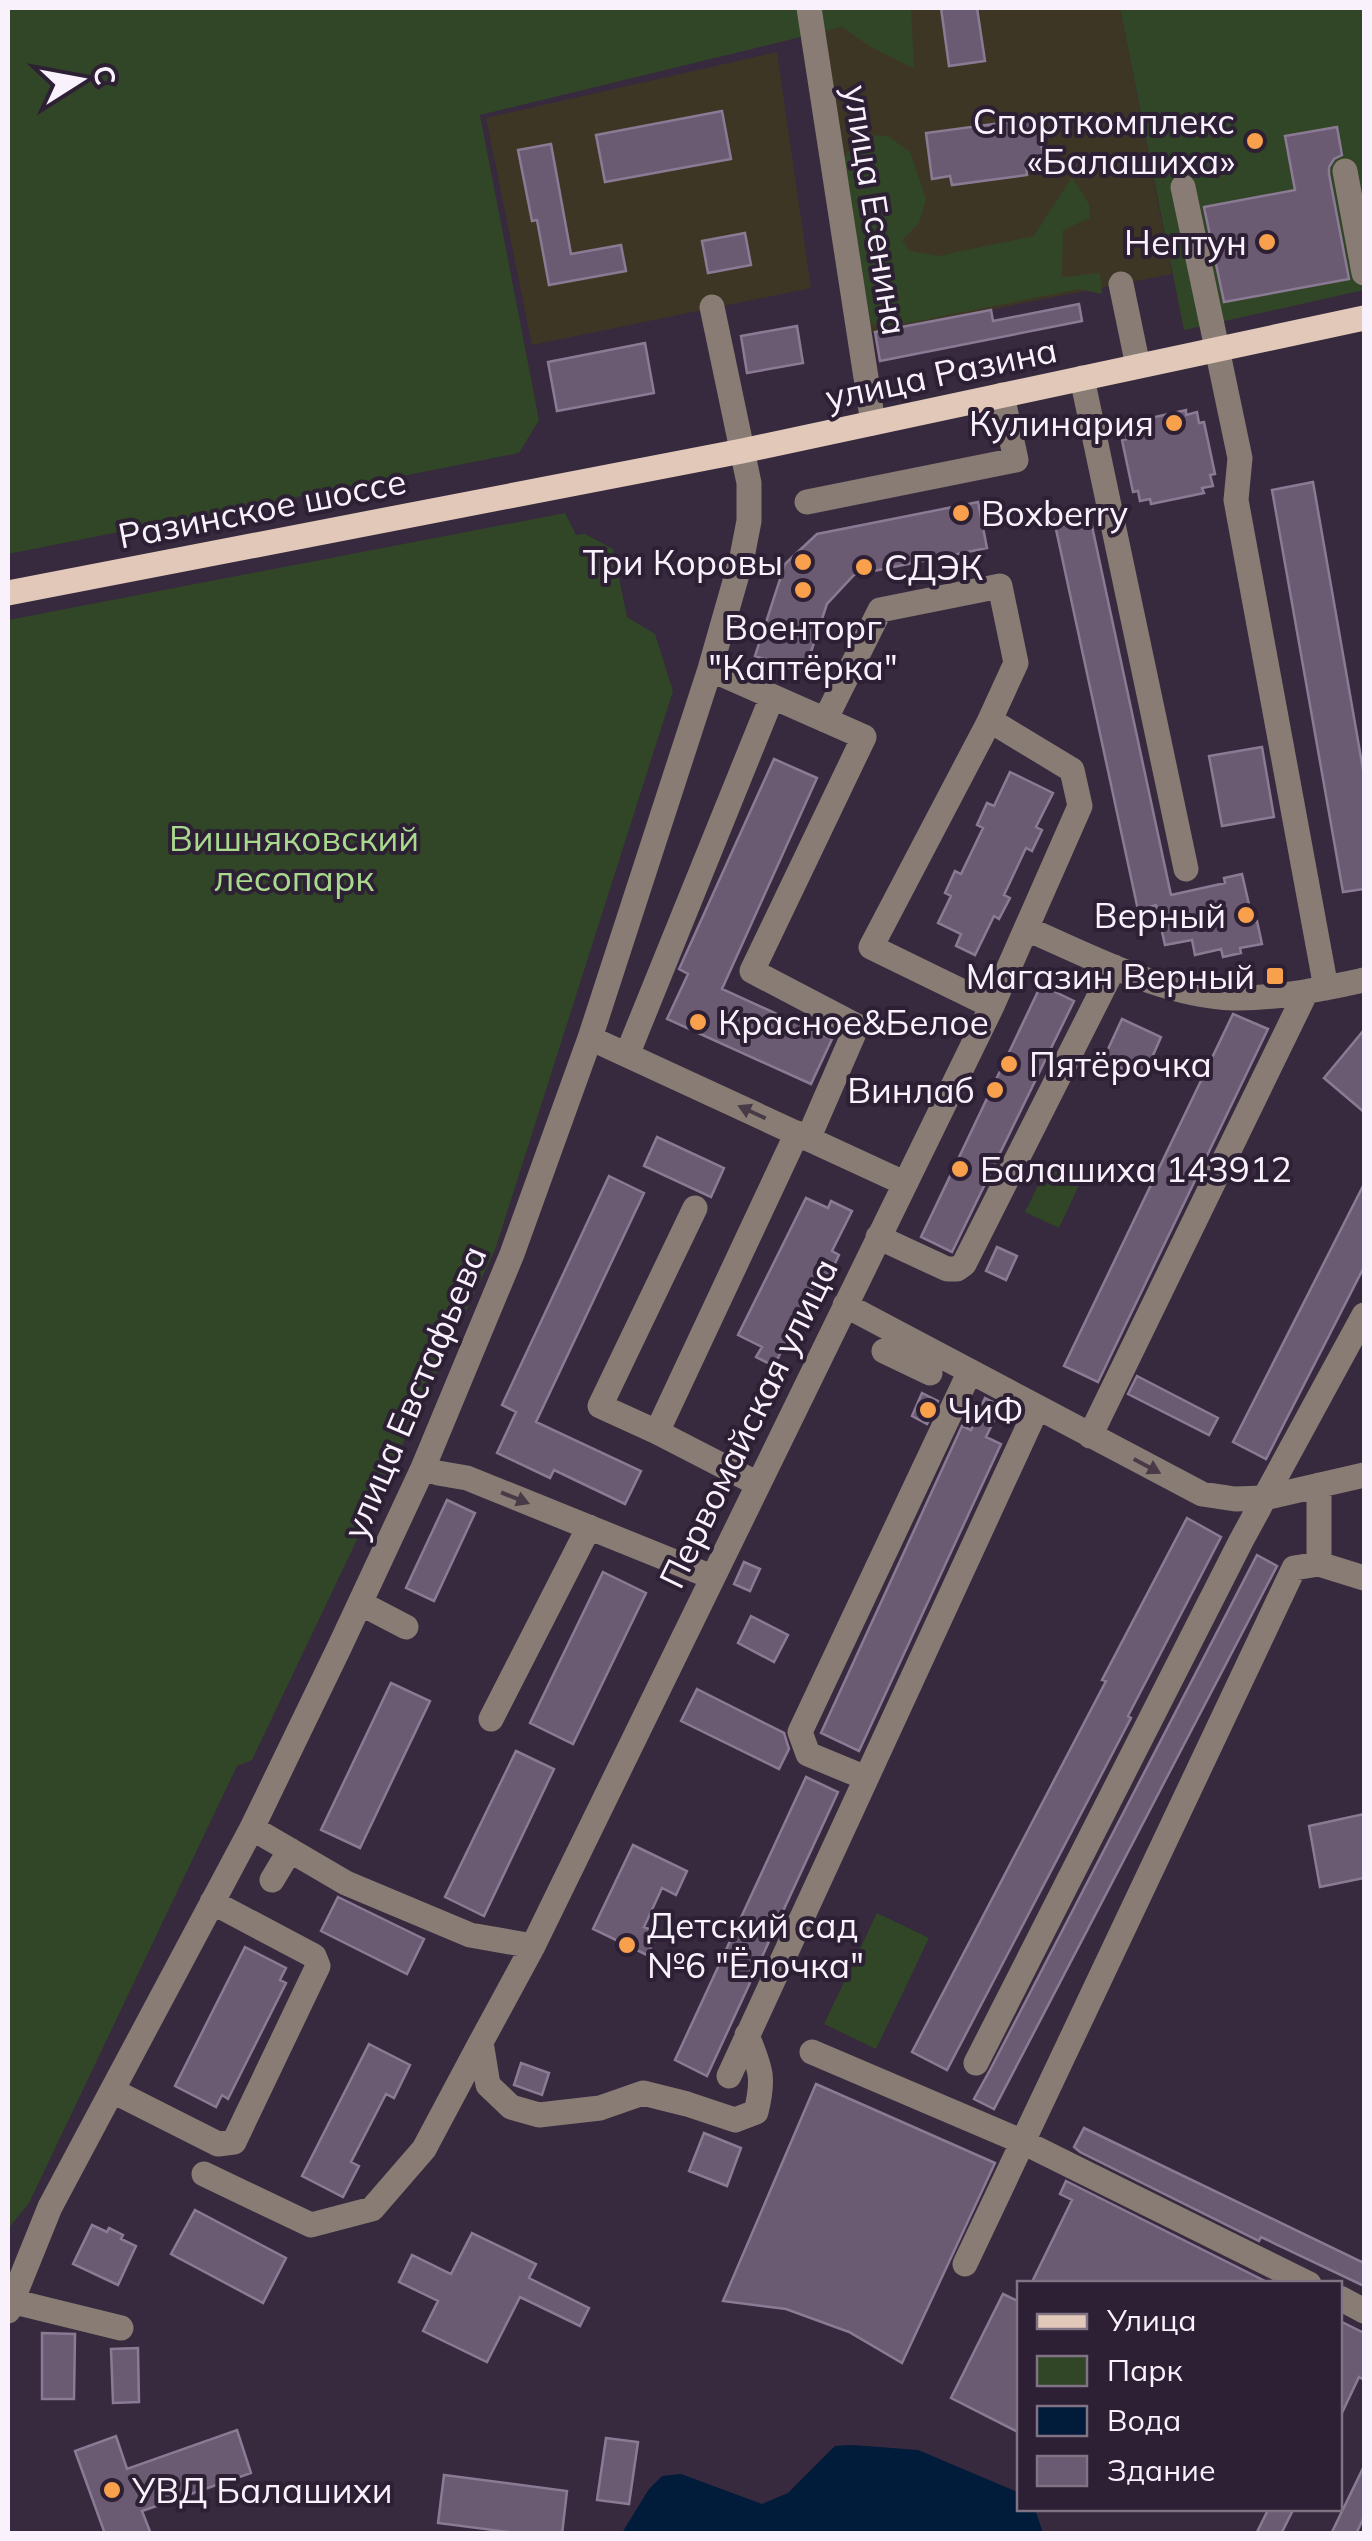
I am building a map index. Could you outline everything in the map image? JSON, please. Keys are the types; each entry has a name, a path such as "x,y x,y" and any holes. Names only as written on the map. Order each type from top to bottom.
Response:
{"main road":[{"name":"улица Разина","path":"531,492 742,451 1364,318"},
{"name":"Разинское шоссе","path":"8,593 531,492"}],"street":[{"name":"улица Есенина","path":"809,8 873,423"},
{"path":"1345,171 1364,273"},
{"path":"1090,1436 1316,990 1236,500 1240,458 1183,187"},
{"path":"1121,284 1138,366"},
{"name":"улица Евстафьева","path":"9,2296 50,2207 252,1828 423,1468 512,1254 590,1038 710,669 749,521 748,483 712,307"},
{"path":"1082,378 1186,869"},
{"path":"807,502 1016,460 1002,395"},
{"path":"826,720 880,610 1000,586 1016,663 872,948 992,1006"},
{"path":"657,1432 857,1026 752,972 864,736 710,669"},
{"path":"627,1055 772,697"},
{"name":"Первомайская улица","path":"204,2174 311,2225 372,2209 424,2149 533,1946 992,1006 1080,806 1072,770 989,722"},
{"path":"1027,930 1177,990 1232,998 1316,990 1364,980"},
{"path":"878,1237 946,1269 964,1264 1114,967"},
{"path":"590,1038 904,1182"},
{"path":"695,1208 600,1406 758,1484"},
{"path":"845,1305 930,1372"},
{"path":"976,2063 1264,1498 1364,1315"},
{"path":"884,1352 930,1372 970,1371 1202,1494 1264,1498 1364,1474"},
{"path":"866,1778 808,1754 800,1732 970,1371"},
{"path":"729,2076 1037,1408"},
{"path":"423,1468 467,1478 712,1577"},
{"path":"1319,1486 1319,1564"},
{"path":"491,1719 589,1528"},
{"path":"965,2264 1294,1568 1319,1564 1364,1578"},
{"path":"360,1604 406,1627"},
{"path":"252,1828 346,1883 470,1935 533,1946"},
{"path":"272,1880 290,1850"},
{"path":"113,2091 218,2144 234,2142 318,1966 314,1956 212,1902"},
{"path":"481,2042 488,2085 511,2107 539,2115 600,2108 644,2094 735,2120 756,2112 762,2086 747,2034"},
{"path":"812,2052 1023,2142 1303,2281"},
{"path":"9,2296 121,2328"},
{"path":"1342,2299 1364,2311"}],"shaded area":[{"path":"818,8 1120,8 1172,274 861,335"},
{"path":"777,52 811,288 532,345 486,118"}],"green space":[{"path":"8,8 911,8 914,69 842,27 480,115 539,420 519,453 8,554"},
{"name":"Спорткомплекс «Балашиха»","path":"1120,8 1364,8 1364,290 1184,330"},
{"path":"874,135 888,136 910,152 926,199 919,223 902,240 910,251 938,256 1034,236 1072,177 1089,204 1090,218 1063,230 1062,277 1100,273 1102,294 1079,289 883,328 870,323 842,161 850,149"},
{"name":"Вишняковский лесопарк","path":"565,513 576,535 585,534 613,549 627,617 655,634 673,691 495,1250 252,1760 237,1766 29,2203 8,2229 8,620"},
{"path":"1047,1167 1080,1183 1059,1228 1025,1212"},
{"path":"877,1913 929,1938 876,2049 824,2024"}],"water":[{"path":"835,2446 918,2450 1015,2491 1017,2511 1036,2511 1043,2533 622,2533 649,2489 662,2476 681,2474 762,2504 788,2493"}],"building":[{"path":"941,8 977,8 985,61 949,66"},
{"path":"722,111 731,159 605,182 596,135"},
{"path":"1038,118 1044,164 1026,166 1027,175 952,185 950,176 932,179 926,133"},
{"path":"1337,127 1342,155 1334,159 1329,174 1349,279 1224,302 1204,207 1295,190 1285,136"},
{"path":"551,144 571,254 621,245 626,271 549,285 518,150"},
{"path":"745,233 751,265 708,273 702,241"},
{"path":"1079,304 1082,321 880,361 875,332 991,310 993,321"},
{"path":"797,326 803,363 747,373 741,336"},
{"path":"645,343 654,393 557,411 548,362"},
{"path":"1186,410 1186,415 1197,412 1199,423 1204,422 1215,474 1210,475 1213,486 1202,488 1204,493 1151,504 1150,499 1140,501 1138,491 1133,492 1122,440 1127,439 1124,428 1134,426 1133,422"},
{"path":"1313,482 1364,775 1364,889 1343,892 1272,490"},
{"path":"978,502 987,548 854,575 827,604 804,673 755,656 785,564 817,534"},
{"path":"1089,512 1171,895 1225,883 1224,878 1242,874 1262,944 1240,948 1241,953 1223,957 1221,949 1195,955 1192,940 1165,945 1156,905 1138,910 1054,520"},
{"path":"1262,747 1274,817 1222,826 1209,756"},
{"path":"774,759 817,778 722,989 832,1039 811,1084 667,1019 688,974 679,969"},
{"path":"1010,772 1053,793 1036,827 1042,830 1032,851 1026,848 1004,895 1010,898 999,919 994,916 975,955 956,946 961,934 938,923 951,896 945,893 955,871 961,874 983,828 977,825 987,803 994,806"},
{"path":"1041,985 1074,1001 952,1252 921,1237"},
{"path":"1233,1014 1268,1029 1098,1382 1064,1366"},
{"path":"1122,1019 1161,1037 1143,1078 1103,1060"},
{"path":"1364,1030 1364,1112 1324,1078"},
{"path":"657,1137 724,1168 711,1197 644,1166"},
{"path":"609,1176 644,1193 536,1422 641,1471 625,1504 554,1470 550,1478 497,1453 516,1412 502,1405"},
{"path":"1364,1184 1364,1267 1266,1459 1233,1442"},
{"path":"806,1198 828,1208 831,1201 852,1211 832,1251 839,1255 829,1276 821,1272 802,1310 810,1314 801,1332 793,1328 774,1366 756,1357 762,1347 738,1335"},
{"path":"997,1247 1017,1256 1006,1280 986,1271"},
{"path":"1137,1376 1218,1418 1209,1435 1128,1394"},
{"name":"ЧиФ","path":"922,1393 938,1401 927,1424 912,1416"},
{"path":"985,1398 1001,1406 986,1437 1001,1444 859,1751 821,1733 962,1426 971,1430"},
{"path":"447,1500 475,1513 434,1601 406,1588"},
{"path":"1187,1518 1221,1537 947,2070 912,2052"},
{"path":"1257,1555 1277,1566 994,2109 974,2099"},
{"path":"744,1562 760,1569 750,1591 734,1584"},
{"path":"603,1572 646,1593 573,1744 530,1723"},
{"path":"751,1616 788,1635 774,1662 738,1643"},
{"path":"391,1683 430,1701 360,1848 321,1830"},
{"path":"697,1689 784,1733 789,1749 779,1769 681,1721"},
{"path":"516,1751 554,1769 484,1916 445,1897"},
{"path":"806,1777 838,1792 707,2076 675,2060"},
{"path":"1364,1814 1364,1878 1320,1887 1309,1826"},
{"path":"633,1845 687,1871 676,1895 662,1888 644,1927 658,1933 647,1955 593,1929"},
{"path":"338,1897 424,1939 407,1974 321,1931"},
{"path":"245,1947 286,1968 280,1980 286,1983 228,2099 222,2095 216,2107 175,2086"},
{"path":"369,2044 410,2065 394,2098 386,2094 351,2162 359,2166 343,2197 302,2176"},
{"path":"521,2063 549,2073 542,2095 514,2085"},
{"path":"816,2084 995,2163 902,2363 849,2332 786,2309 723,2301"},
{"path":"1084,2128 1364,2263 1364,2286 1261,2237 1259,2241 1080,2152 1074,2147"},
{"path":"704,2133 741,2148 727,2186 689,2171"},
{"path":"1066,2181 1265,2281 1032,2281 1072,2200 1060,2194"},
{"path":"195,2210 286,2258 263,2303 171,2254"},
{"path":"92,2225 107,2232 109,2228 136,2246 118,2285 73,2264"},
{"path":"472,2233 536,2264 529,2278 589,2308 580,2326 520,2297 487,2362 423,2331 438,2301 399,2282 412,2255 451,2274"},
{"path":"1003,2294 1017,2301 1017,2431 951,2398"},
{"path":"1342,2322 1364,2333 1364,2380 1359,2377 1342,2413"},
{"path":"42,2333 75,2334 74,2399 42,2399"},
{"path":"138,2348 139,2402 113,2403 111,2349"},
{"path":"237,2430 251,2473 142,2511 151,2534 105,2534 75,2451 116,2436 127,2469"},
{"path":"606,2438 638,2442 629,2504 597,2500"},
{"path":"1364,2466 1364,2517 1356,2534 1331,2534"},
{"path":"444,2475 567,2491 562,2534 523,2534 438,2523"},
{"path":"1268,2511 1292,2511 1281,2534 1256,2534"}],"place":[{"name":"Спорткомплекс «Балашиха»","path":"1255,141"},
{"name":"Нептун","path":"1267,242"},
{"name":"Кулинария","path":"1174,423"},
{"name":"Boxberry","path":"961,513"},
{"name":"Три Коровы","path":"803,562"},
{"name":"СДЭК","path":"864,567"},
{"name":"Военторг \"Каптёрка\"","path":"803,590"},
{"name":"Верный","path":"1246,915"},
{"name":"Магазин Верный","path":"1275,976"},
{"name":"Красное&Белое","path":"698,1022"},
{"name":"Пятёрочка","path":"1009,1064"},
{"name":"Винлаб","path":"995,1090"},
{"name":"Балашиха 143912","path":"960,1169"},
{"name":"ЧиФ","path":"928,1410"},
{"name":"Детский сад №6 \"Ёлочка\"","path":"627,1945"},
{"name":"УВД Балашихи","path":"112,2490"}]}
